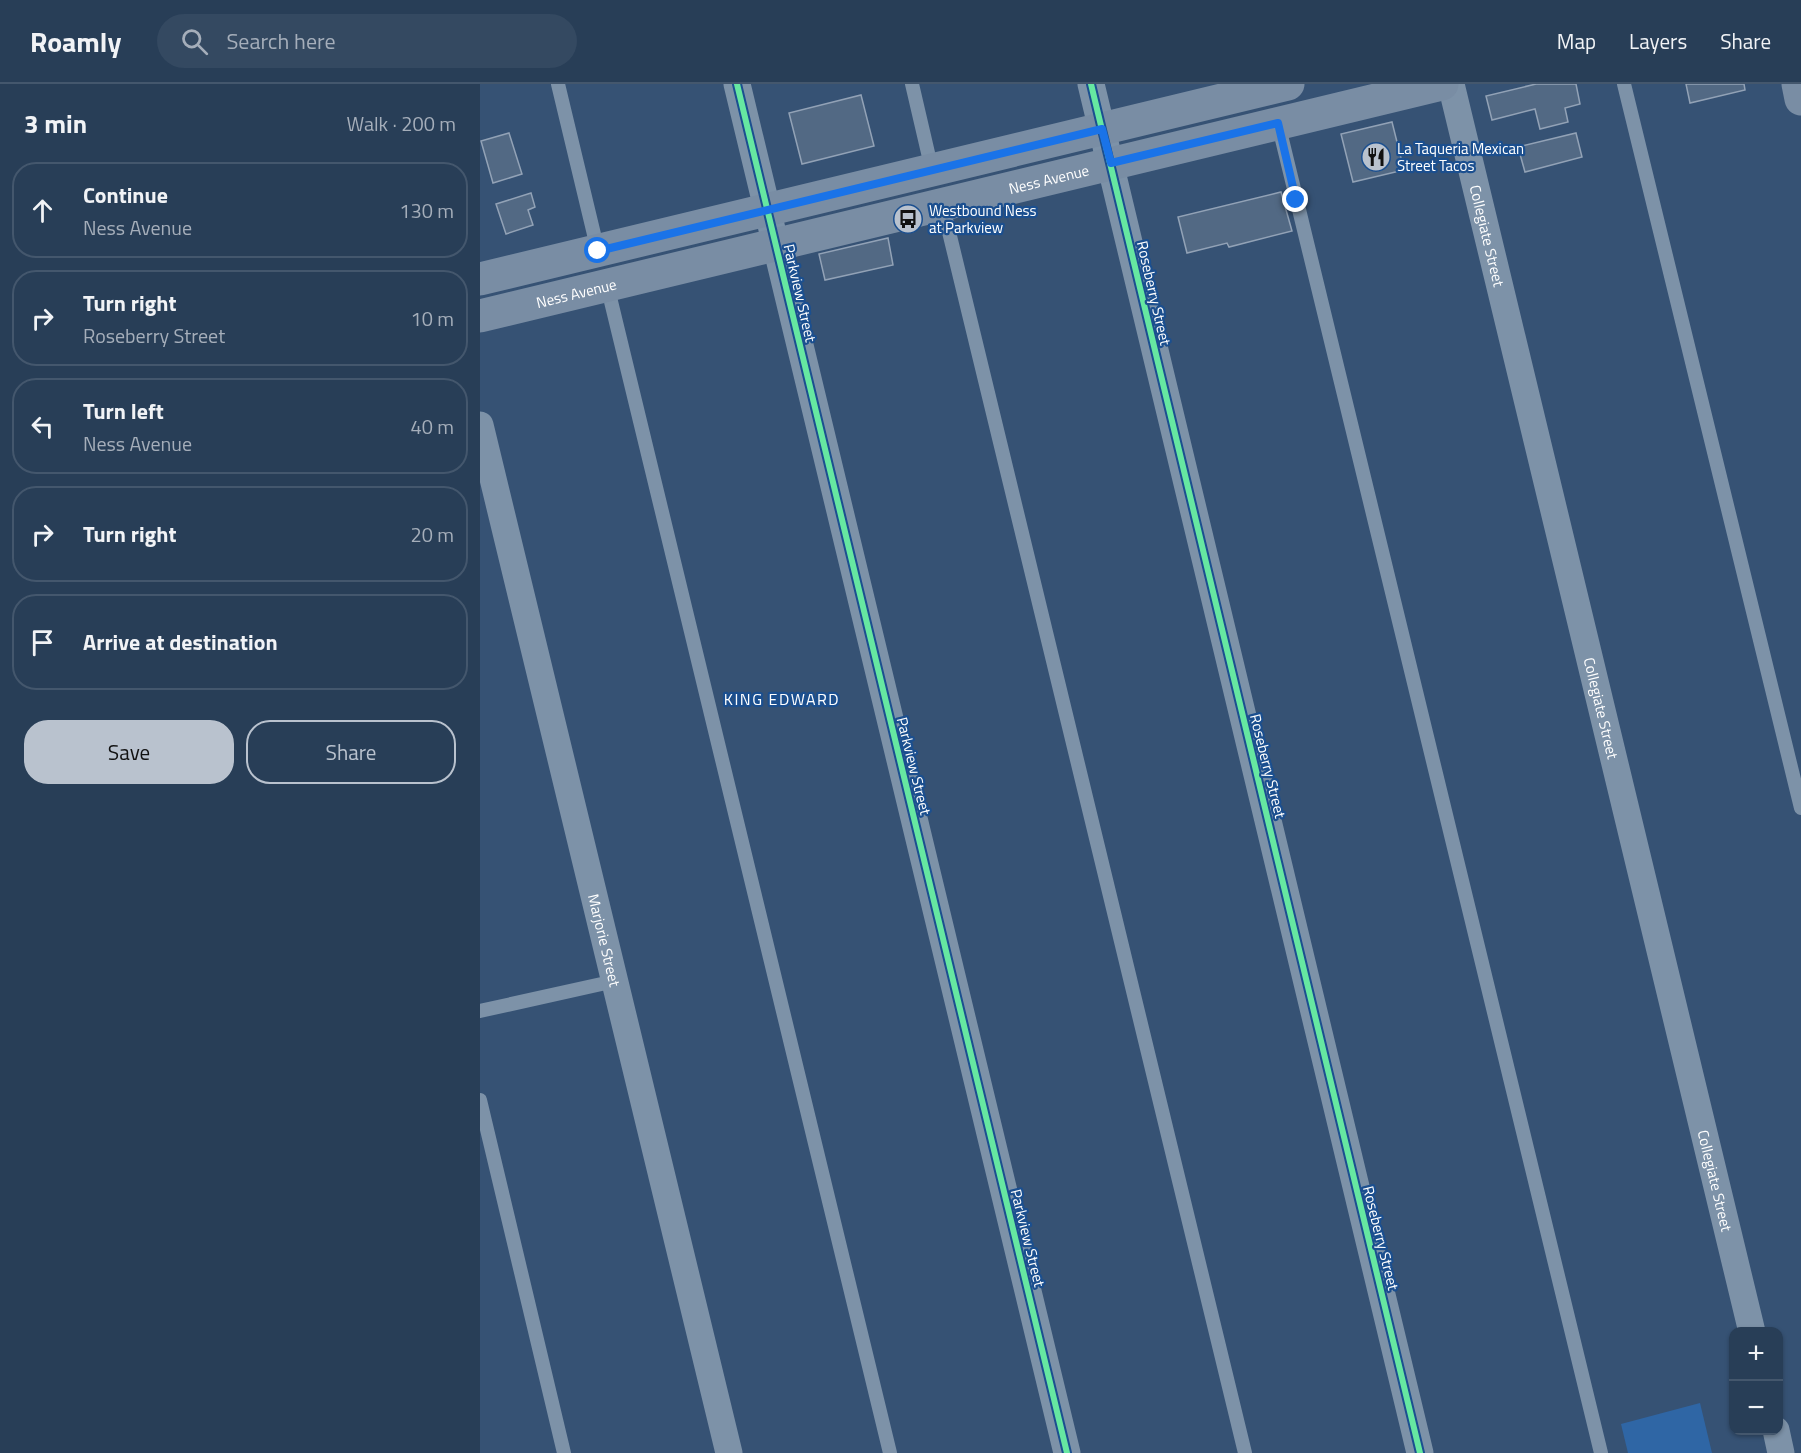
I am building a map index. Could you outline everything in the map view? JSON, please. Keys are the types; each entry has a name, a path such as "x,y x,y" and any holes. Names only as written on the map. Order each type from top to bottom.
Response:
{"main road":[{"name":"Ness Avenue","path":"480,316 1442,84"},
{"path":"1797,84 1801,99"},
{"path":"480,279 1276,86"}],"street":[{"name":"Parkview Street","path":"737,84 1067,1453"},
{"name":"Roseberry Street","path":"1091,84 1420,1453"},
{"name":"Collegiate Street","path":"1451,84 1751,1327"},
{"name":"Marjorie Street","path":"480,425 729,1453"},
{"path":"1777,1435 1781,1453"}],"lane":[{"path":"558,84 598,251"},
{"path":"912,84 932,170"},
{"path":"1624,84 1801,808"},
{"path":"1278,123 1601,1453"},
{"path":"942,204 1245,1453"},
{"path":"607,285 890,1453"},
{"path":"480,1011 615,981"},
{"path":"480,1100 564,1453"}],"shaded area":[{"path":"1700,1403 1712,1453 1628,1453 1621,1424"}],"building":[{"path":"1536,84 1576,84 1580,104 1565,108 1568,122 1540,129 1535,109 1492,120 1486,96"},
{"path":"1686,84 1744,84 1745,90 1690,103"},
{"path":"861,95 874,146 802,164 789,113"},
{"path":"1392,122 1404,170 1353,182 1341,134"},
{"path":"509,133 522,174 493,183 481,141"},
{"path":"1576,133 1582,157 1525,172 1518,147"},
{"path":"1281,192 1292,231 1229,247 1227,243 1187,253 1178,217"},
{"path":"531,193 535,207 528,210 533,225 506,234 496,204"},
{"path":"888,238 893,265 825,280 819,254"}],"cycle path":[{"path":"737,84 1067,1453"},
{"path":"1091,84 1420,1453"}],"place":[{"name":"La Taqueria Mexican Street Tacos","path":"1376,157"},
{"name":"Westbound Ness at Parkview","path":"908,219"}],"district":[{"name":"KING EDWARD","path":"782,699"}],"route":[{"path":"598,251 1102,129 1111,163 1278,123 1296,200"}]}
